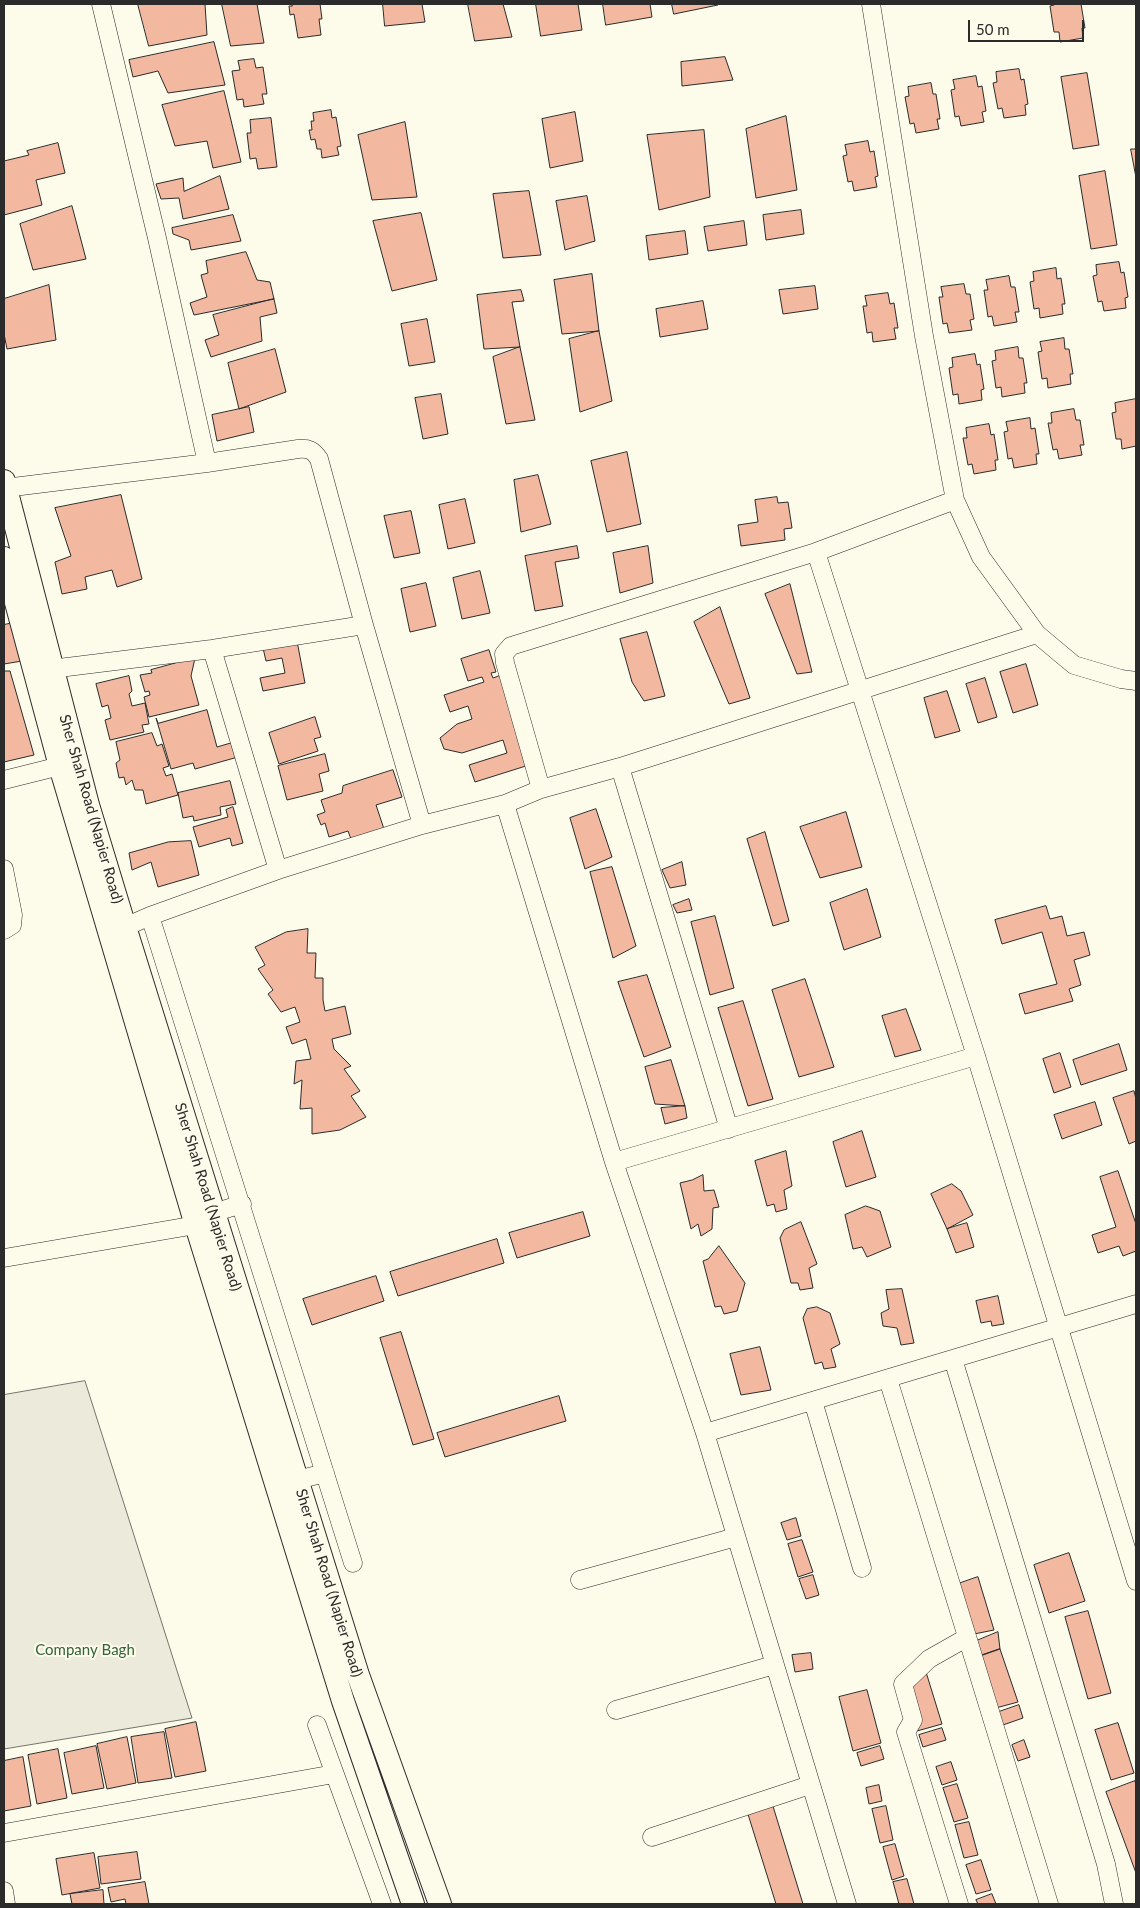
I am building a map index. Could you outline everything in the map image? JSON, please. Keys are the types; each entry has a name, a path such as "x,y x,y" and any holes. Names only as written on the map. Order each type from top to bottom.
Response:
{"main road":[{"name":"Sher Shah Road (Napier Road)","path":"5,485 51,669 88,805 119,935"},
{"name":"Sher Shah Road (Napier Road)","path":"4,558 60,766 119,935 205,1219 344,1701 412,1904"},
{"name":"Sher Shah Road (Napier Road)","path":"205,1219 297,1480 358,1675 440,1904"}],"street":[{"path":"102,4 207,463"},
{"path":"871,4 924,336 955,500 981,557 1037,634 1074,665 1121,679 1136,681"},
{"path":"5,485 207,463 307,448 314,451 320,459 364,625 422,825"},
{"path":"541,789 504,663 504,654 511,646 816,552 955,500"},
{"path":"816,552 976,1056 1136,1581"},
{"path":"51,669 212,649 364,625"},
{"path":"119,935 150,916 278,870 422,825 505,804 541,789 620,767 1037,634"},
{"path":"212,649 278,870"},
{"path":"4,780 60,766"},
{"path":"620,767 728,1129"},
{"path":"505,804 614,1162 705,1433 846,1904"},
{"path":"4,869 12,915 12,924 4,930"},
{"path":"150,916 242,1204 353,1563"},
{"path":"614,1162 976,1056"},
{"path":"4,1258 205,1219 242,1204"},
{"path":"705,1433 1136,1304"},
{"path":"953,1359 1106,1864 1114,1904"},
{"path":"888,1379 1049,1904"},
{"path":"813,1401 862,1568"},
{"path":"297,1480 325,1473"},
{"path":"580,1580 736,1537"},
{"path":"959,1904 906,1732 913,1720 903,1684 929,1659 966,1638"},
{"path":"616,1710 774,1665"},
{"path":"317,1725 382,1904"},
{"path":"4,1833 334,1774"},
{"path":"652,1837 810,1785"},
{"path":"4,1891 6,1904"}],"green space":[{"name":"Company Bagh","path":"85,1381 192,1718 4,1749 4,1395"}],"building":[{"path":"138,4 205,4 207,35 149,46"},
{"path":"222,4 257,4 264,43 231,46"},
{"path":"292,4 320,4 322,19 319,19 321,35 298,38 294,14 290,15 289,6 292,6"},
{"path":"383,4 422,4 425,22 385,26"},
{"path":"468,4 503,4 512,37 475,41"},
{"path":"536,4 578,4 582,30 541,36"},
{"path":"603,4 650,4 652,17 606,25"},
{"path":"672,4 717,4 718,5 674,14"},
{"path":"1054,4 1081,4 1085,28 1082,28 1083,38 1060,42 1059,32 1054,32 1050,6"},
{"path":"214,42 225,85 168,93 158,71 133,77 129,60"},
{"path":"725,57 733,80 682,86 681,62"},
{"path":"254,59 256,68 263,67 267,94 262,94 264,104 244,107 243,99 237,100 232,71 240,70 238,61"},
{"path":"1019,69 1021,80 1024,79 1028,104 1025,105 1026,115 1004,118 1002,108 998,109 993,83 997,82 996,72"},
{"path":"1087,73 1099,145 1073,149 1061,77"},
{"path":"976,76 978,87 982,86 986,111 982,112 984,122 961,126 959,116 955,117 951,90 955,89 953,80"},
{"path":"931,83 933,94 936,94 940,119 937,119 939,129 916,133 914,123 910,124 905,97 909,96 908,87"},
{"path":"224,91 241,162 213,168 207,141 175,146 162,105"},
{"path":"331,110 332,118 336,117 341,146 337,147 339,155 322,158 321,149 317,149 315,139 311,140 309,130 312,130 311,121 314,121 313,113"},
{"path":"575,112 583,161 550,168 542,119"},
{"path":"786,116 797,190 756,198 746,129"},
{"path":"271,118 277,167 258,169 256,158 250,159 247,133 251,133 250,120"},
{"path":"405,122 417,197 372,200 358,135"},
{"path":"704,130 710,197 659,210 647,135"},
{"path":"868,141 870,152 874,151 878,176 875,177 877,187 854,191 852,181 848,182 843,156 847,155 845,145"},
{"path":"58,143 65,173 36,180 42,205 4,215 4,161 29,155 27,151"},
{"path":"1131,149 1136,149 1136,177"},
{"path":"1105,171 1117,245 1091,249 1079,176"},
{"path":"220,176 229,209 183,219 179,198 161,199 156,184 183,178 184,191"},
{"path":"529,191 541,255 503,258 493,194"},
{"path":"587,196 595,241 565,250 556,201"},
{"path":"72,206 86,259 33,270 20,224"},
{"path":"801,210 804,234 766,240 763,215"},
{"path":"421,213 437,280 392,291 373,221"},
{"path":"233,215 241,241 191,250 189,240 173,234 172,228"},
{"path":"744,221 747,245 708,251 704,227"},
{"path":"685,231 688,254 649,260 646,236"},
{"path":"246,252 257,280 270,282 274,299 194,315 190,303 207,297 201,275 208,273 206,261"},
{"path":"1119,262 1121,273 1124,272 1128,297 1125,298 1126,308 1104,311 1102,301 1098,302 1093,276 1097,275 1096,265"},
{"path":"1056,268 1057,279 1061,278 1065,304 1062,304 1063,314 1040,318 1039,308 1034,309 1030,282 1034,281 1033,272"},
{"path":"592,274 599,331 562,334 554,280"},
{"path":"1009,276 1011,287 1015,287 1019,312 1015,312 1017,322 994,326 992,316 988,317 984,290 988,290 986,280"},
{"path":"964,284 966,294 970,294 974,319 970,320 972,330 949,333 947,323 943,324 939,297 943,297 941,287"},
{"path":"49,285 56,340 7,349 4,334 4,299"},
{"path":"815,286 818,309 783,314 779,290"},
{"path":"521,290 524,301 512,302 520,347 484,349 477,295"},
{"path":"888,293 890,304 894,303 898,328 894,328 896,339 873,342 872,332 867,333 863,306 867,306 865,296"},
{"path":"274,299 277,313 260,317 262,341 211,357 205,340 219,335 213,315"},
{"path":"703,301 708,329 660,337 656,309"},
{"path":"427,319 435,362 409,366 401,324"},
{"path":"599,331 612,401 580,412 569,339"},
{"path":"1064,338 1065,349 1069,349 1073,374 1070,374 1071,384 1048,388 1047,378 1042,379 1038,352 1042,351 1040,342"},
{"path":"520,347 535,420 506,424 493,357"},
{"path":"1018,347 1019,358 1023,358 1027,383 1024,383 1025,393 1002,397 1001,387 996,388 992,361 996,360 995,351"},
{"path":"275,349 286,392 239,409 228,363"},
{"path":"975,354 977,365 980,364 984,389 981,390 982,400 959,404 958,394 953,395 949,368 953,367 952,358"},
{"path":"441,394 448,434 423,439 415,398"},
{"path":"1136,399 1136,446 1122,449 1121,439 1116,439 1112,413 1116,412 1115,403"},
{"path":"249,407 254,432 217,441 212,415"},
{"path":"1074,409 1076,420 1080,420 1084,445 1080,445 1082,455 1059,459 1057,449 1053,450 1048,423 1052,423 1051,413"},
{"path":"1030,418 1031,429 1035,428 1039,454 1036,454 1037,464 1014,468 1012,458 1008,459 1004,432 1008,431 1006,422"},
{"path":"989,424 991,435 994,434 998,460 995,460 996,470 974,474 972,464 968,465 963,438 967,438 966,428"},
{"path":"627,452 641,524 607,532 591,461"},
{"path":"538,475 551,524 521,532 514,480"},
{"path":"121,495 142,579 117,587 112,570 85,577 87,589 62,594 55,562 71,556 55,508"},
{"path":"777,497 778,503 788,502 792,528 784,529 785,540 741,546 738,525 758,522 755,500"},
{"path":"465,499 475,543 448,549 439,505"},
{"path":"411,511 420,553 394,558 384,516"},
{"path":"577,546 579,558 555,562 563,606 535,611 525,556"},
{"path":"648,546 653,583 620,593 613,553"},
{"path":"480,571 490,613 462,619 453,578"},
{"path":"426,583 436,626 410,632 401,589"},
{"path":"790,584 812,672 797,674 765,594"},
{"path":"720,607 750,698 729,704 694,622"},
{"path":"13,623 22,661 4,664 4,625"},
{"path":"647,632 665,696 644,701 632,682 620,639"},
{"path":"297,641 305,683 263,691 260,678 285,673 282,658 266,661 263,648"},
{"path":"489,650 496,672 491,673 493,678 501,675 529,765 475,782 469,765 507,753 503,740 462,753 444,749 440,738 457,724 472,719 468,706 450,712 444,695 484,682 482,677 468,681 461,659"},
{"path":"195,658 191,676 199,705 149,717 144,697 150,695 149,691 145,692 140,675 152,673 151,670"},
{"path":"1026,664 1038,705 1013,713 1000,672"},
{"path":"4,671 10,671 34,755 4,762"},
{"path":"129,676 132,691 129,694 132,706 145,703 149,724 142,725 144,732 110,740 105,720 111,718 108,705 102,707 96,684"},
{"path":"985,678 997,717 978,723 966,684"},
{"path":"947,691 960,731 935,738 924,698"},
{"path":"207,710 217,747 234,742 238,757 195,769 193,763 171,769 156,718 158,723"},
{"path":"315,717 321,737 314,739 318,751 279,764 269,733"},
{"path":"152,733 157,746 162,744 169,766 163,768 166,776 172,774 178,795 146,804 143,790 135,790 132,780 126,785 124,777 119,778 116,763 120,760 116,742"},
{"path":"325,754 329,771 319,774 323,791 287,800 278,766"},
{"path":"393,770 402,797 376,805 384,829 351,839 348,831 329,837 325,823 321,825 317,815 325,812 321,800 342,793 343,786"},
{"path":"230,781 236,804 220,807 221,815 194,821 193,816 183,818 178,793"},
{"path":"233,807 243,843 232,846 230,838 199,847 193,827 228,817 226,810"},
{"path":"596,809 612,857 585,869 570,818"},
{"path":"846,812 862,867 820,878 800,827"},
{"path":"765,832 789,921 773,926 747,839"},
{"path":"191,841 199,875 158,887 151,862 132,870 129,853 168,842"},
{"path":"682,862 686,885 670,888 662,870"},
{"path":"612,867 636,946 613,958 590,872"},
{"path":"867,889 881,937 844,950 830,903"},
{"path":"689,899 692,910 677,913 673,905"},
{"path":"1046,906 1050,919 1062,916 1067,936 1084,932 1090,955 1074,960 1081,985 1069,989 1073,1001 1025,1014 1019,994 1057,984 1042,932 1002,944 995,920"},
{"path":"715,916 734,988 710,995 691,922"},
{"path":"308,929 307,953 316,953 315,978 323,978 325,1011 345,1006 351,1034 332,1039 334,1049 351,1066 344,1069 360,1091 351,1096 366,1117 340,1130 312,1134 312,1108 300,1109 302,1080 294,1084 296,1061 311,1059 306,1039 292,1044 286,1027 300,1022 295,1007 281,1012 268,994 273,990 258,969 265,965 255,947 286,932"},
{"path":"647,975 671,1047 644,1057 618,982"},
{"path":"805,979 834,1067 799,1077 772,990"},
{"path":"743,1001 773,1099 748,1106 718,1008"},
{"path":"906,1009 921,1050 895,1057 882,1016"},
{"path":"1119,1044 1127,1070 1081,1085 1073,1060"},
{"path":"1060,1053 1071,1087 1054,1093 1043,1059"},
{"path":"671,1060 685,1106 655,1104 645,1067"},
{"path":"1134,1091 1136,1099 1136,1141 1129,1144 1113,1098"},
{"path":"1095,1102 1102,1125 1062,1139 1054,1115"},
{"path":"685,1106 687,1118 665,1124 661,1108"},
{"path":"862,1131 876,1177 846,1187 833,1142"},
{"path":"786,1151 792,1186 784,1190 787,1209 776,1212 774,1204 767,1206 755,1161"},
{"path":"1118,1171 1136,1224 1136,1251 1123,1256 1119,1246 1098,1253 1092,1235 1116,1227 1100,1177"},
{"path":"703,1175 704,1191 714,1190 719,1207 713,1208 712,1229 701,1236 698,1224 691,1229 680,1183"},
{"path":"952,1184 961,1191 973,1215 947,1229 931,1194"},
{"path":"866,1206 880,1211 891,1247 867,1257 862,1247 853,1249 845,1215"},
{"path":"583,1212 590,1236 517,1258 509,1233"},
{"path":"801,1222 817,1264 809,1268 813,1288 800,1290 798,1283 791,1283 780,1238 784,1230"},
{"path":"967,1223 974,1247 956,1253 947,1229"},
{"path":"497,1239 504,1263 398,1296 390,1272"},
{"path":"719,1246 745,1283 737,1311 724,1314 721,1306 715,1307 703,1261 708,1259"},
{"path":"376,1276 384,1301 312,1325 303,1299"},
{"path":"902,1289 914,1343 901,1345 897,1328 883,1326 881,1313 889,1309 886,1290"},
{"path":"998,1296 1004,1324 992,1326 991,1321 981,1323 976,1301"},
{"path":"817,1307 830,1313 840,1344 831,1349 836,1367 824,1369 822,1362 815,1364 803,1318 807,1309"},
{"path":"401,1332 434,1439 413,1445 380,1338"},
{"path":"760,1347 771,1390 741,1395 730,1354"},
{"path":"559,1396 566,1421 445,1457 437,1433"},
{"path":"796,1518 801,1536 787,1540 781,1523"},
{"path":"802,1540 813,1572 798,1577 788,1544"},
{"path":"1069,1553 1085,1601 1049,1613 1034,1565"},
{"path":"813,1575 819,1595 806,1599 799,1579"},
{"path":"978,1577 994,1630 969,1635 955,1585"},
{"path":"1088,1611 1111,1693 1088,1699 1065,1617"},
{"path":"998,1632 1000,1649 980,1656 974,1642"},
{"path":"1000,1649 1018,1702 992,1709 977,1657"},
{"path":"811,1653 813,1669 795,1672 792,1655"},
{"path":"926,1672 942,1724 917,1731 908,1684"},
{"path":"867,1690 881,1743 853,1751 839,1697"},
{"path":"1019,1705 1023,1718 1000,1726 996,1713"},
{"path":"196,1722 206,1771 175,1777 165,1729"},
{"path":"1118,1723 1134,1773 1111,1780 1095,1730"},
{"path":"942,1728 946,1740 923,1747 919,1735"},
{"path":"164,1732 172,1778 138,1783 131,1737"},
{"path":"127,1737 136,1783 107,1789 97,1744"},
{"path":"1024,1740 1030,1757 1018,1761 1012,1745"},
{"path":"96,1746 104,1788 72,1794 64,1753"},
{"path":"880,1746 884,1759 861,1766 857,1753"},
{"path":"58,1749 67,1798 37,1804 28,1755"},
{"path":"23,1757 31,1806 4,1811 4,1761"},
{"path":"951,1762 957,1780 942,1785 936,1767"},
{"path":"1135,1781 1136,1785 1136,1873 1106,1792"},
{"path":"957,1784 968,1818 954,1822 943,1788"},
{"path":"879,1785 882,1801 869,1804 866,1788"},
{"path":"772,1803 803,1904 776,1904 747,1811"},
{"path":"886,1806 893,1840 880,1843 872,1809"},
{"path":"969,1822 978,1855 964,1858 955,1825"},
{"path":"895,1844 904,1876 892,1880 883,1847"},
{"path":"137,1852 141,1879 101,1884 98,1857"},
{"path":"94,1853 100,1888 62,1895 56,1859"},
{"path":"981,1860 991,1890 976,1894 966,1865"},
{"path":"907,1879 914,1904 899,1904 893,1882"},
{"path":"145,1882 149,1904 126,1904 125,1899 111,1902 108,1888"},
{"path":"103,1890 104,1904 72,1904 70,1894"},
{"path":"992,1894 996,1904 978,1904 976,1900"}]}
